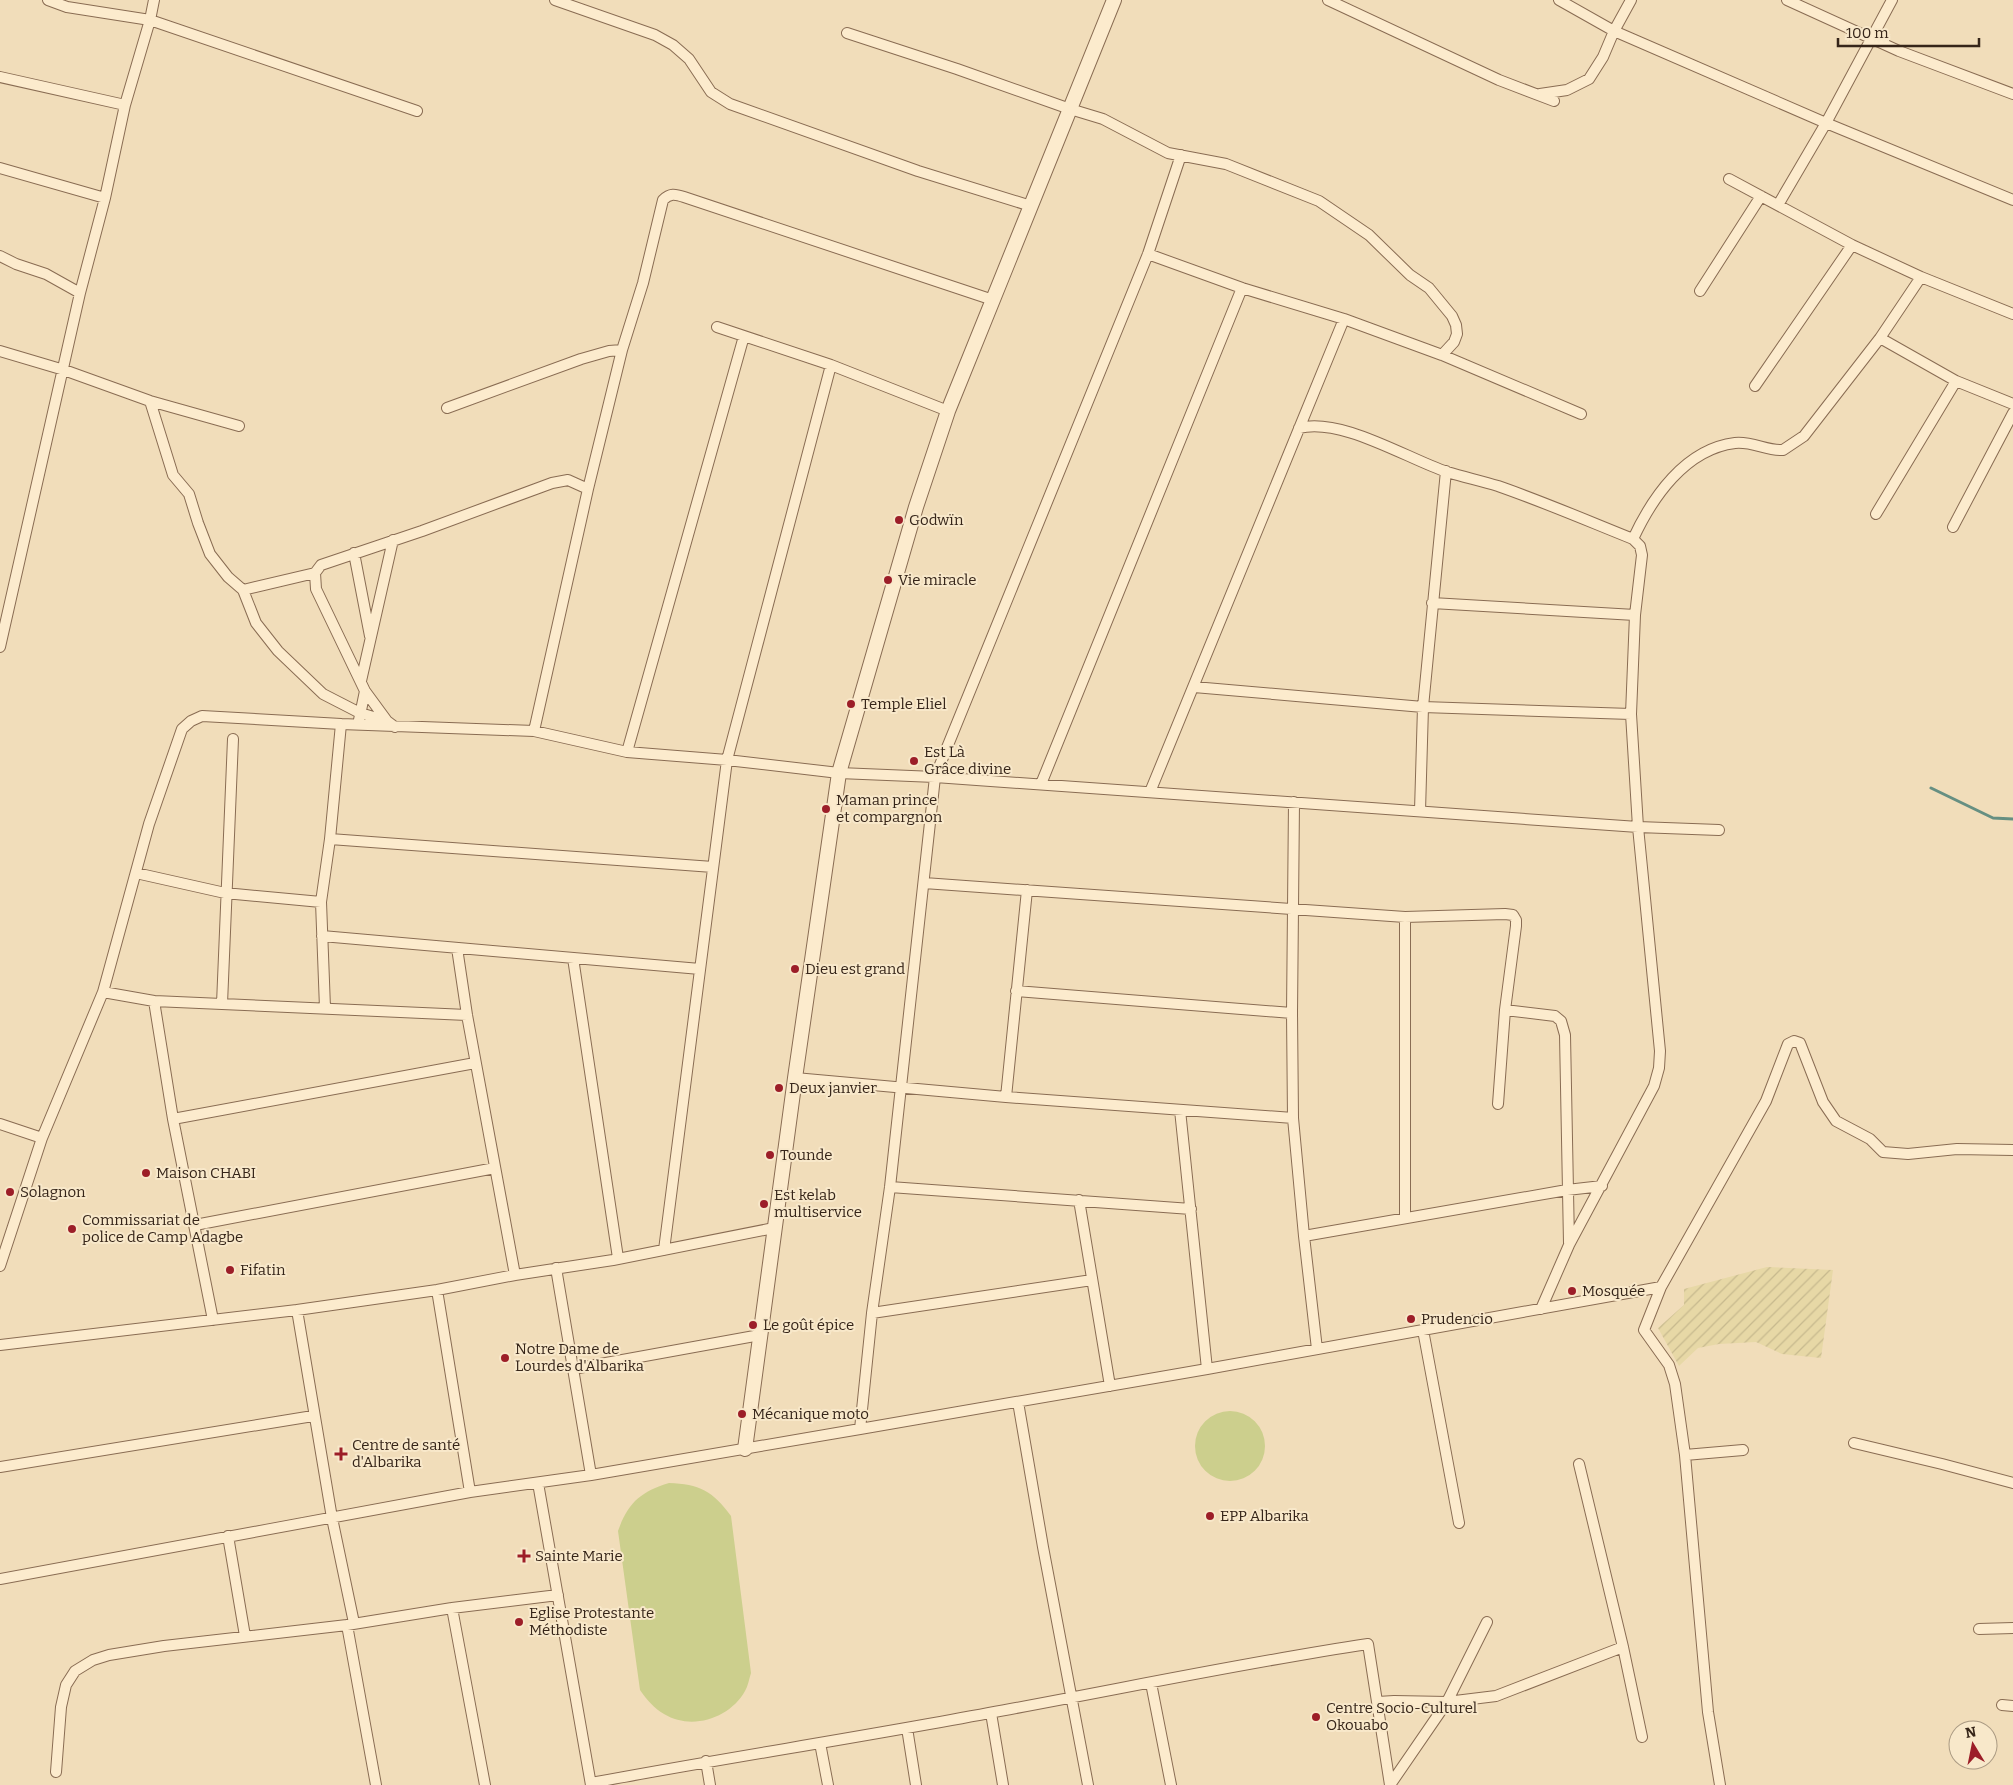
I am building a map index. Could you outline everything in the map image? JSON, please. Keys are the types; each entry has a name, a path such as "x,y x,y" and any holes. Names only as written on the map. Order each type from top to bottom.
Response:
{"street":[{"path":"48,0 67,7 150,20 417,111"},
{"path":"0,647 80,293 105,198 125,105 154,0"},
{"path":"555,0 655,35 673,45 689,58 712,92 730,104 918,171 1031,206"},
{"path":"745,1449 774,1228 839,774 916,506 948,411 1114,0"},
{"path":"1329,0 1499,80 1554,101"},
{"path":"1559,0 1614,31 1826,123 2013,200"},
{"path":"1539,95 1567,90 1589,79 1603,57 1614,31 1632,0"},
{"path":"1788,0 1871,39 2013,94"},
{"path":"1778,204 1826,123 1892,0"},
{"path":"847,33 957,69 1070,110 1103,119 1168,152 1226,164 1286,186 1319,201 1369,236 1410,275 1429,288 1452,316 1457,334 1454,342 1442,355"},
{"path":"0,77 125,105"},
{"path":"860,1429 872,1313 890,1187 935,776 1148,254 1181,155"},
{"path":"0,168 105,198"},
{"path":"1729,179 1852,245 1921,277 2013,314"},
{"path":"534,731 588,489 622,350 643,283 663,200 668,195 675,194 993,300"},
{"path":"1700,291 1761,196"},
{"path":"1754,386 1852,245"},
{"path":"1148,254 1242,288 1344,319 1442,355 1581,414"},
{"path":"0,256 16,264 46,274 80,293"},
{"path":"1633,539 1645,513 1678,472 1710,451 1735,443 1750,443 1786,450 1804,436 1880,338 1921,277"},
{"path":"1041,784 1242,288"},
{"path":"1150,792 1344,319"},
{"path":"717,327 831,365 948,411"},
{"path":"628,752 744,336"},
{"path":"1880,338 1956,381 2013,404"},
{"path":"447,408 581,359 609,351 622,350"},
{"path":"0,351 64,370 150,401 238,426"},
{"path":"664,1250 727,760 831,365"},
{"path":"1876,514 1956,381"},
{"path":"150,401 172,475 189,494 210,554 228,578 243,590 256,623 278,651 323,694 360,713 391,724"},
{"path":"1953,527 2013,413"},
{"path":"1300,428 1320,425 1355,434 1446,471 1539,501 1633,539 1640,546 1642,555 1635,615 1631,714 1638,827 1660,1051 1659,1068 1654,1086 1569,1245 1542,1310"},
{"path":"1420,811 1423,707 1446,471"},
{"path":"243,590 315,573 321,565 552,484 568,480 588,489"},
{"path":"361,681 393,540"},
{"path":"354,553 371,639"},
{"path":"315,573 316,589 342,646 365,691 391,724"},
{"path":"1432,603 1635,615"},
{"path":"1194,687 1423,707 1631,714"},
{"path":"358,725 365,691"},
{"path":"0,1266 42,1138 103,992 149,824 174,750 182,729 190,721 202,716 358,725 391,724 534,731 628,752 727,760 839,774 935,776 1638,827 1719,830"},
{"path":"325,1008 321,902 330,840 340,724"},
{"path":"222,1004 233,739"},
{"path":"1294,802 1293,1118 1317,1349"},
{"path":"330,840 713,867"},
{"path":"136,873 226,893 321,902"},
{"path":"924,883 1405,916 1513,915 1516,920 1516,926 1505,1010 1498,1104"},
{"path":"1006,1097 1026,890"},
{"path":"1405,916 1405,1218"},
{"path":"322,936 700,969"},
{"path":"457,948 467,1015 515,1275"},
{"path":"573,958 618,1258"},
{"path":"1016,991 1292,1013"},
{"path":"103,992 154,1001 467,1015"},
{"path":"154,1001 173,1119 213,1320"},
{"path":"1505,1010 1555,1016 1561,1021 1566,1035 1569,1245"},
{"path":"1720,1785 1708,1712 1685,1455 1673,1374 1669,1365 1644,1330 1661,1287 1766,1100 1788,1044 1800,1043 1823,1102 1836,1121 1870,1139 1883,1152 1908,1154 1957,1150 2013,1150"},
{"path":"173,1119 476,1063"},
{"path":"795,1078 1006,1097 1293,1118"},
{"path":"1180,1110 1207,1369"},
{"path":"0,1124 42,1138"},
{"path":"195,1225 495,1168"},
{"path":"1304,1236 1567,1190 1602,1186"},
{"path":"890,1187 1191,1210"},
{"path":"1079,1200 1110,1386"},
{"path":"0,1345 297,1310 437,1290 664,1250 774,1228"},
{"path":"556,1268 591,1475"},
{"path":"872,1313 1092,1280"},
{"path":"0,1579 470,1492 591,1475 745,1449 1542,1310 1661,1287"},
{"path":"437,1290 470,1492"},
{"path":"297,1310 313,1416 351,1624 376,1785"},
{"path":"1423,1330 1459,1523"},
{"path":"573,1369 760,1335"},
{"path":"1018,1402 1088,1785"},
{"path":"0,1467 313,1416"},
{"path":"1854,1443 2013,1483"},
{"path":"1685,1455 1743,1450"},
{"path":"1579,1464 1623,1647 1642,1737"},
{"path":"538,1483 591,1784 706,1761 907,1728 1151,1684 1288,1656 1368,1644 1390,1785"},
{"path":"228,1536 245,1636"},
{"path":"56,1772 61,1707 66,1685 75,1671 93,1660 109,1655 164,1646 351,1624 452,1608 558,1595"},
{"path":"452,1608 485,1785"},
{"path":"1390,1785 1447,1702 1487,1622"},
{"path":"1979,1629 2013,1628"},
{"path":"1378,1702 1447,1702 1496,1696 1623,1647"},
{"path":"1151,1684 1172,1785"},
{"path":"2002,1705 2013,1706"},
{"path":"991,1713 1002,1785"},
{"path":"907,1728 916,1785"},
{"path":"820,1743 828,1785"},
{"path":"706,1761 710,1785"}],"shaded area":[{"path":"1767,1267 1833,1270 1821,1358 1782,1354 1756,1342 1719,1344 1698,1348 1679,1366 1658,1328 1684,1305 1684,1289"}],"green space":[{"path":"1230,1411 1243,1414 1255,1421 1262,1433 1265,1446 1262,1459 1255,1471 1243,1478 1230,1481 1217,1478 1205,1471 1198,1459 1195,1446 1198,1433 1205,1421 1217,1414"},
{"path":"669,1483 689,1485 704,1490 718,1500 731,1516 751,1673 745,1691 730,1708 720,1715 698,1721 675,1719 664,1714 651,1704 640,1690 618,1531 626,1513 636,1500 650,1490"}],"waterway":[{"path":"1931,788 1993,818 2013,819"}],"place":[{"name":"Godwïn","path":"899,520"},
{"name":"Vie miracle","path":"888,580"},
{"name":"Temple Eliel","path":"851,704"},
{"name":"Est Là Grâce divine","path":"914,761"},
{"name":"Maman prince et compargnon","path":"826,809"},
{"name":"Dieu est grand","path":"795,969"},
{"name":"Deux janvier","path":"779,1088"},
{"name":"Tounde","path":"770,1155"},
{"name":"Maison CHABI","path":"146,1173"},
{"name":"Solagnon","path":"10,1192"},
{"name":"Est kelab multiservice","path":"764,1204"},
{"name":"Commissariat de police de Camp Adagbe","path":"72,1229"},
{"name":"Fifatin","path":"230,1270"},
{"name":"Mosquée","path":"1572,1291"},
{"name":"Prudencio","path":"1411,1319"},
{"name":"Le goût épice","path":"753,1325"},
{"name":"Notre Dame de Lourdes d'Albarika","path":"505,1358"},
{"name":"Mécanique moto","path":"742,1414"},
{"name":"Centre de santé d'Albarika","path":"341,1454"},
{"name":"EPP Albarika","path":"1210,1516"},
{"name":"Sainte Marie","path":"524,1556"},
{"name":"Eglise Protestante Méthodiste","path":"519,1622"},
{"name":"Centre Socio-Culturel Okouabo","path":"1316,1717"}]}
